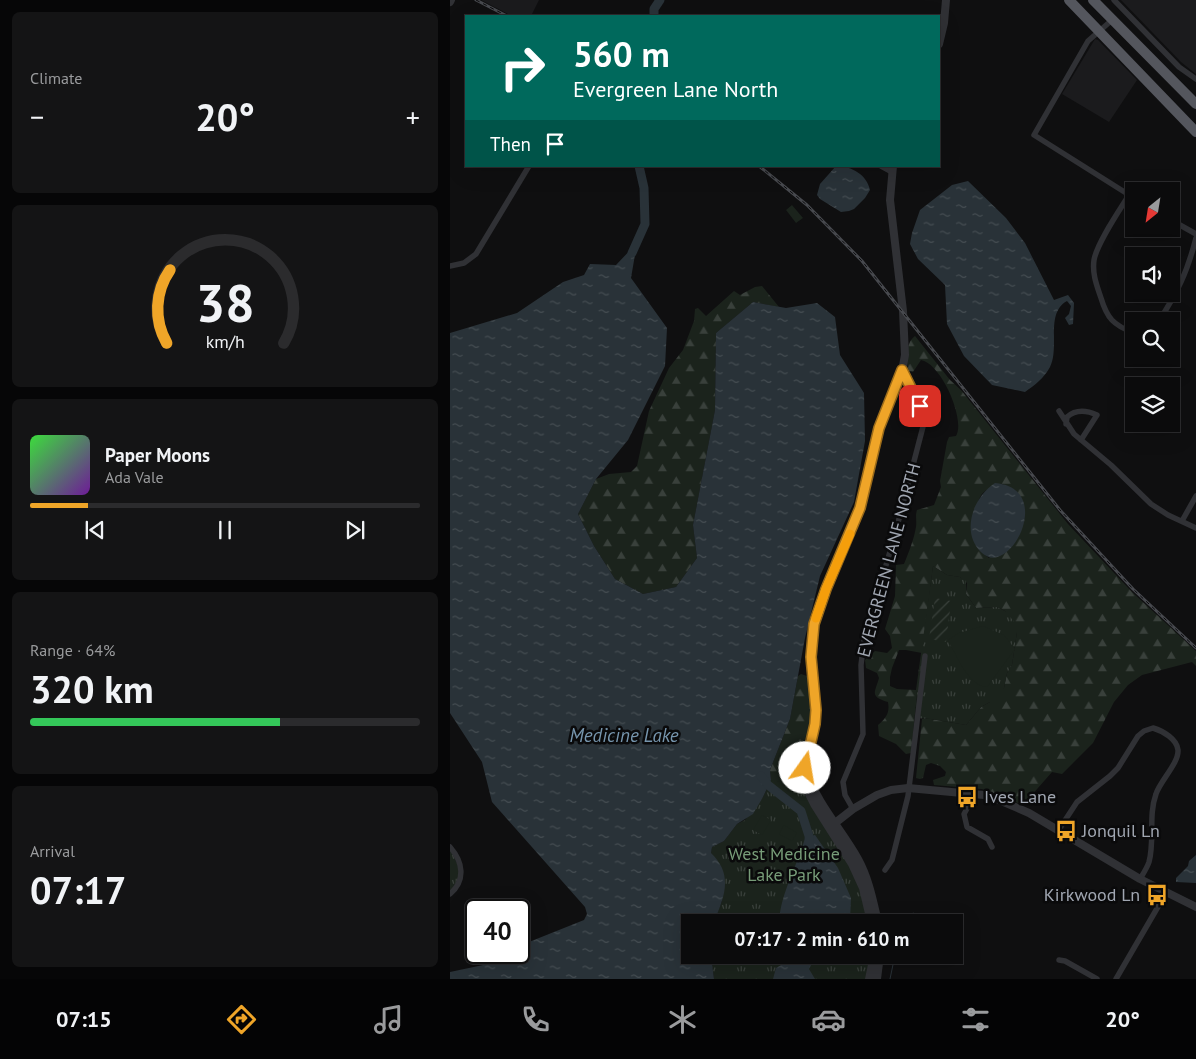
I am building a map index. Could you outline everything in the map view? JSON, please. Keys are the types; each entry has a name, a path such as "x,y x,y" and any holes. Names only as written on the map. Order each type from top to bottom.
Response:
{"highway":[{"path":"1069,0 1196,132"},
{"path":"1093,0 1196,104"},
{"path":"1180,116 1184,116 1196,128"}],"street":[{"path":"940,40 946,0"},
{"path":"1114,0 1179,67 1196,79"},
{"path":"1112,20 1088,41 1034,135 1125,192"},
{"path":"450,266 464,263 476,254 528,167"},
{"path":"876,914 870,886 859,860 833,825 814,804 805,786 805,768 815,724 816,710 811,657 814,624 826,589 860,508 879,428 902,370 905,340 890,200 892,169"},
{"path":"1125,207 1099,246 1094,259 1095,285 1104,311 1109,318 1125,328"},
{"path":"1165,312 1178,292 1186,274 1196,236 1180,226"},
{"name":"EVERGREEN LANE NORTH","path":"853,809 844,795 842,782 863,734 861,665 864,640 894,538 925,419 923,410 902,370"},
{"path":"1058,411 1066,424 1081,440 1111,465 1151,504 1168,515 1196,528"},
{"path":"1066,424 1067,417 1078,411 1086,411 1097,415 1081,440"},
{"path":"1182,521 1196,496"},
{"path":"885,870 892,860 908,796 924,656"},
{"path":"1058,831 1077,802 1118,768 1138,736 1149,729 1158,729 1173,739 1178,746 1178,750 1176,760 1156,792 1152,810 1150,856 1140,879"},
{"path":"833,825 853,809 877,795 891,790 908,788 984,795 1014,806 1140,879 1196,907"},
{"path":"974,794 964,814 967,827 988,839 992,847"},
{"path":"833,825 862,888 869,914"},
{"path":"450,847 457,855 462,868 458,886 450,894"},
{"path":"1116,979 1166,893"},
{"path":"1058,960 1097,979"},
{"path":"869,979 872,964"},
{"path":"877,979 879,964"}],"shaded area":[{"path":"481,0 539,0 532,15 510,15"},
{"path":"1121,0 1196,0 1196,74 1181,62"},
{"path":"1095,39 1137,80 1109,122 1062,94"}],"green space":[{"path":"792,205 803,218 796,223 786,210"},
{"path":"762,286 779,307 753,302 716,333 715,410 693,525 697,558 676,587 643,594 615,579 594,546 578,514 596,479 609,474 631,472 637,466 649,411 669,368 683,350 694,321 695,309 698,308 706,316 734,291 740,295 755,287"},
{"path":"915,336 950,380 961,390 1068,524 1132,592 1196,651 1196,666 1192,662 1142,675 1128,685 1114,702 1093,743 1062,774 1052,772 1023,805 982,789 934,785 933,780 945,776 946,772 940,766 931,763 926,765 923,778 916,778 922,719 966,725 981,707 990,702 1004,688 1007,673 1012,665 1017,632 1005,611 997,607 976,608 966,594 967,583 960,577 947,575 933,566 922,653 899,650 892,668 890,686 897,689 916,690 917,694 911,753 906,754 896,744 879,736 878,725 887,715 888,702 876,696 875,691 879,678 877,673 866,668 865,660 875,651 887,653 892,648 890,636 885,629 895,596 896,565 904,564 908,555 915,532 917,510 934,505 941,487 940,481 947,442 949,437 956,436 958,428 958,418 950,393 936,371 929,363 921,360 913,372 909,371 907,352","holes":["1002,484 1015,490 1023,502 1024,522 989,558 982,553 974,540 972,525 975,510 981,495 988,489"]},
{"path":"933,566 947,575 960,577 966,581 966,594 976,608 997,607 1005,611 1017,625 1012,665 1007,673 999,701 996,703 990,702 981,707 966,725 915,718 916,690"},
{"path":"935,598 951,601 946,642 929,639"},
{"path":"983,626 1004,635 1015,649 987,687 980,686 969,676 948,640 959,633"},
{"path":"801,674 807,676 811,689 812,704 802,763 802,775 805,786 773,781 771,780 770,770 790,719 798,676"},
{"name":"West Medicine Lake Park","path":"771,780 805,786 852,864 868,914 717,914 722,901 711,853 712,847 724,841 737,824 745,820 763,797"},
{"path":"762,815 771,820 762,835 753,830"},
{"path":"784,825 797,833 792,841 779,834"},
{"path":"450,847 461,873 450,894"},
{"path":"712,964 872,964 869,979 714,979"}],"water":[{"path":"835,167 845,167 858,172 866,180 870,190 854,209 841,212 820,199 817,195 820,184"},
{"path":"968,181 1006,218 1025,243 1054,300 1068,295 1074,303 1073,324 1069,325 1065,318 1069,314 1071,306 1067,301 1060,306 1056,314 1053,359 1050,367 1039,381 1025,392 992,385 964,356 947,324 945,285 918,259 910,244 920,210 952,185"},
{"name":"Medicine Lake","path":"637,243 631,278 667,328 665,366 628,440 596,479 578,514 594,546 615,579 643,594 676,587 697,558 693,525 715,410 716,333 753,302 786,308 817,303 835,317 840,355 864,393 865,441 854,502 820,576 805,638 790,719 770,770 771,780 753,814 737,824 724,841 712,847 711,853 718,861 725,878 724,895 717,914 681,914 681,964 712,964 714,979 450,979 450,972 488,964 530,964 530,942 584,920 587,914 585,907 492,802 482,762 450,713 450,333 517,313 563,282 584,275 590,264 616,265"},
{"path":"995,483 1013,489 1023,500 1025,514 1022,530 1015,544 1004,554 993,558 982,553 975,545 971,526 975,506 987,489"},
{"path":"815,835 838,868 851,898 850,914 780,914 786,890 805,838"},
{"path":"1196,855 1196,883 1176,882 1176,878"},
{"path":"783,964 812,964 809,969 815,979 773,979 776,968"}],"waterway":[{"path":"654,15 654,9 660,0"},
{"path":"632,253 645,224 644,188 639,167"},
{"path":"761,776 768,785 801,811 809,836 810,848"},
{"path":"890,979 893,964"}],"railway":[{"path":"476,0 505,15"},
{"path":"760,167 807,205 862,261 1060,510 1133,589 1196,648"}],"slow traffic":[{"path":"816,618 834,568 850,534"}],"place":[{"name":"Ives Lane","path":"967,797"},
{"name":"Jonquil Ln","path":"1066,831"},
{"name":"Kirkwood Ln","path":"1157,895"}],"route":[{"path":"805,768 813,737 816,710 811,657 814,624 834,568 866,491 879,428 902,370 920,406"}]}
